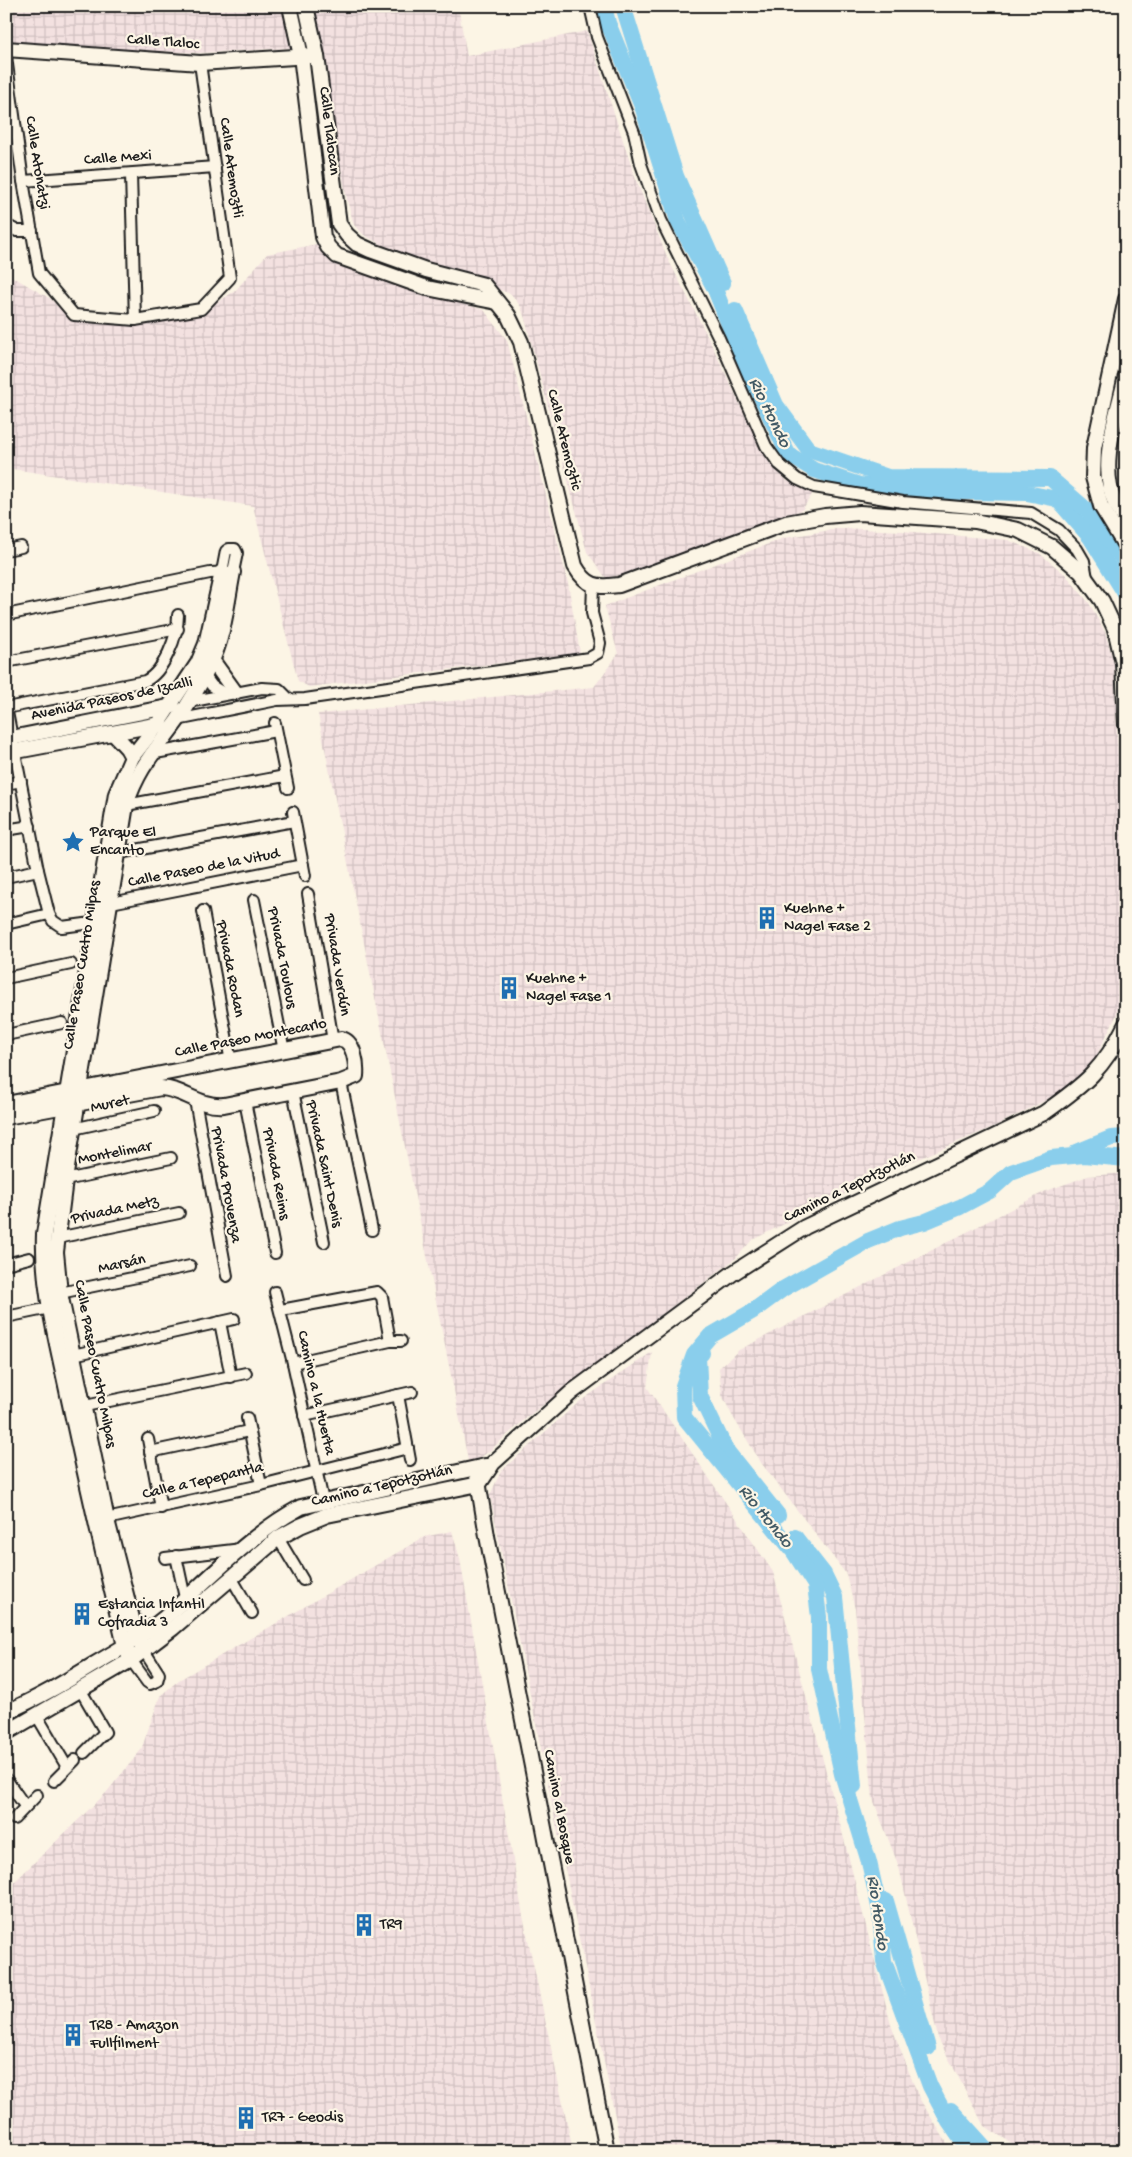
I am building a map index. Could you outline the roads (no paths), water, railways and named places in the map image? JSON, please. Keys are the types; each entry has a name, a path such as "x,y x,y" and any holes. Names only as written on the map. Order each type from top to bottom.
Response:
{"main road":[{"name":"Calle Tlalocan","path":"290,6 301,56 323,237 328,247 337,256 427,288 497,302"},
{"name":"Calle Tlalocan","path":"306,6 317,56 340,224"},
{"name":"Calle Tlaloc","path":"6,50 200,63 317,56"},
{"name":"Calle Atemoztic","path":"340,224 347,235 357,244 426,270 484,285 508,315 521,342 576,566 582,578 593,585"},
{"path":"1126,299 1094,444 1093,468 1093,477 1101,506 1126,547"},
{"path":"1126,376 1109,452 1109,477 1115,502 1126,519"},
{"path":"593,585 603,588 619,585 786,523 825,516 860,513 975,520 1018,530 1052,548 1081,572 1102,601 1116,629 1123,663 1126,725"},
{"name":"Calle Paseo Cuatro Milpas","path":"101,921 111,903 126,805 134,782 150,754 177,720 217,650 227,572"},
{"name":"Calle Paseo Cuatro Milpas","path":"131,1660 125,1646 62,1336 60,1293 44,1234 73,1098 101,921 113,810 120,786 132,757 169,707 198,663 206,644 227,572"},
{"path":"212,660 230,693"},
{"name":"Avenida Paseos de Izcalli","path":"10,746 188,702"},
{"name":"Avenida Paseos de Izcalli","path":"10,746 113,733 177,720"},
{"path":"113,733 124,744 132,757"},
{"name":"Camino a Tepotzotlán","path":"6,1712 26,1704 125,1646 140,1644 173,1628 278,1538 327,1515 479,1484 493,1463 572,1392 734,1273 781,1242 805,1227 1044,1113 1076,1091 1098,1070 1113,1049 1126,1024"},
{"name":"Calle Paseo Montecarlo","path":"6,1104 73,1098 161,1088 171,1089 212,1106 341,1082 353,1079 356,1076 356,1070 350,1043 342,1039 73,1098 6,1117"},
{"name":"Calle Paseo Cuatro Milpas","path":"73,1098 73,1130 57,1238 50,1253 50,1308 62,1336 73,1355 85,1406 101,1521 140,1644"},
{"name":"Camino a Tepotzotlán","path":"7,1731 37,1716 131,1660 140,1644 185,1598 280,1518 301,1507 323,1501 476,1470 493,1463"},
{"name":"Camino al Bosque","path":"476,1470 485,1527 607,2151"},
{"path":"323,1501 327,1515"}],"street":[{"path":"590,6 597,37 634,132 641,164 661,220 711,321 766,446 779,464 796,479 814,487 903,502 1031,513 1059,530 1077,549 1084,561 1088,582"},
{"name":"Calle Atonatzi","path":"6,58 11,125 39,273 74,315 135,320"},
{"name":"Calle Atemoztli","path":"135,320 201,309 230,278 200,63"},
{"name":"Calle Mexi","path":"23,181 215,167"},
{"path":"131,174 135,320"},
{"path":"6,225 17,231 32,230"},
{"path":"6,550 21,547"},
{"path":"6,615 227,572"},
{"path":"177,720 288,698 305,699 589,658 598,653 600,643 592,613 593,585"},
{"path":"101,921 62,927 53,921 49,914 38,870 21,781 10,746 6,708 145,681 154,677 176,638 178,615"},
{"path":"6,662 178,629"},
{"name":"Avenida Paseos de Izcalli","path":"204,675 212,686 230,693"},
{"name":"Avenida Paseos de Izcalli","path":"188,702 230,693 273,688 279,689 288,698"},
{"path":"150,754 276,727 288,788"},
{"path":"126,805 285,776"},
{"path":"6,784 21,781"},
{"name":"Calle Paseo de la Vitud","path":"119,853 293,817 305,876"},
{"path":"6,830 30,826"},
{"name":"Calle Paseo de la Vitud","path":"111,903 302,865"},
{"path":"6,877 38,870"},
{"name":"Privada Verdún","path":"308,894 333,1041"},
{"name":"Privada Toulous","path":"254,900 284,1051"},
{"name":"Privada Rodan","path":"203,912 231,1062"},
{"path":"6,924 49,914"},
{"path":"6,978 71,964"},
{"path":"6,1035 62,1024"},
{"path":"341,1082 372,1230"},
{"name":"Privada Saint Denis","path":"293,1091 324,1242"},
{"name":"Privada Provenza","path":"195,1100 227,1276"},
{"name":"Privada Reims","path":"245,1101 275,1253"},
{"name":"Muret","path":"73,1130 154,1111"},
{"name":"Montelimar","path":"65,1180 171,1158"},
{"name":"Privada Metz","path":"57,1238 179,1213"},
{"path":"6,1264 29,1258"},
{"name":"Marsán","path":"60,1293 190,1266"},
{"name":"Camino a la Huerta","path":"275,1292 281,1310 323,1501"},
{"path":"281,1310 377,1292 382,1297 396,1341 293,1363"},
{"path":"6,1317 50,1308"},
{"path":"73,1355 234,1319"},
{"path":"220,1322 231,1377"},
{"path":"85,1406 246,1373"},
{"path":"304,1416 412,1392"},
{"path":"398,1395 410,1460"},
{"path":"247,1418 261,1485"},
{"path":"150,1452 249,1430"},
{"path":"148,1439 161,1508"},
{"name":"Calle a Tepepantla","path":"101,1521 261,1485 408,1448"},
{"path":"278,1538 303,1580"},
{"path":"165,1558 242,1549"},
{"path":"176,1556 185,1598"},
{"path":"231,1577 252,1613"},
{"name":"Calle Paseo Cuatro Milpas","path":"131,1660 147,1682 150,1684 158,1681 159,1674 140,1644"},
{"path":"80,1689 105,1732 84,1753"},
{"path":"37,1716 67,1767"},
{"path":"54,1781 75,1760"},
{"path":"6,1779 25,1806"},
{"path":"14,1818 37,1795"}],"waterway":[{"name":"Rio Hondo","path":"604,6 608,23 643,109 678,221 714,287 742,357 788,454 814,470 860,485 914,491 1027,493 1057,499 1090,537 1126,595"},
{"path":"623,6 676,176 723,283"},
{"path":"735,310 776,405 809,450 888,477 1050,478 1088,511 1126,564"},
{"path":"1077,1152 1111,1138 1126,1137"},
{"name":"Rio Hondo","path":"972,2151 967,2148 949,2122 930,2086 884,1961 880,1911 869,1862 842,1774 819,1669 819,1617 815,1585 793,1551 684,1417 683,1386 694,1355 710,1336 753,1311 783,1289 868,1241 900,1228 924,1222 960,1207 990,1191 1011,1172 1051,1158 1084,1155 1126,1159"},
{"path":"702,1353 698,1357 700,1396 726,1450 778,1515"},
{"path":"795,1537 824,1574 835,1597 854,1786"},
{"path":"886,1901 928,2048"},
{"path":"951,2110 988,2151"}],"place":[{"name":"Parque El Encanto","path":"73,842"},
{"name":"Kuehne + Nagel Fase 2","path":"767,918"},
{"name":"Kuehne + Nagel Fase 1","path":"509,988"},
{"name":"Estancia Infantil Cofradia 3","path":"82,1614"},
{"name":"TR9","path":"364,1925"},
{"name":"TR8 - Amazon Fullfilment","path":"73,2035"},
{"name":"TR7 - Geodis","path":"246,2118"}]}
